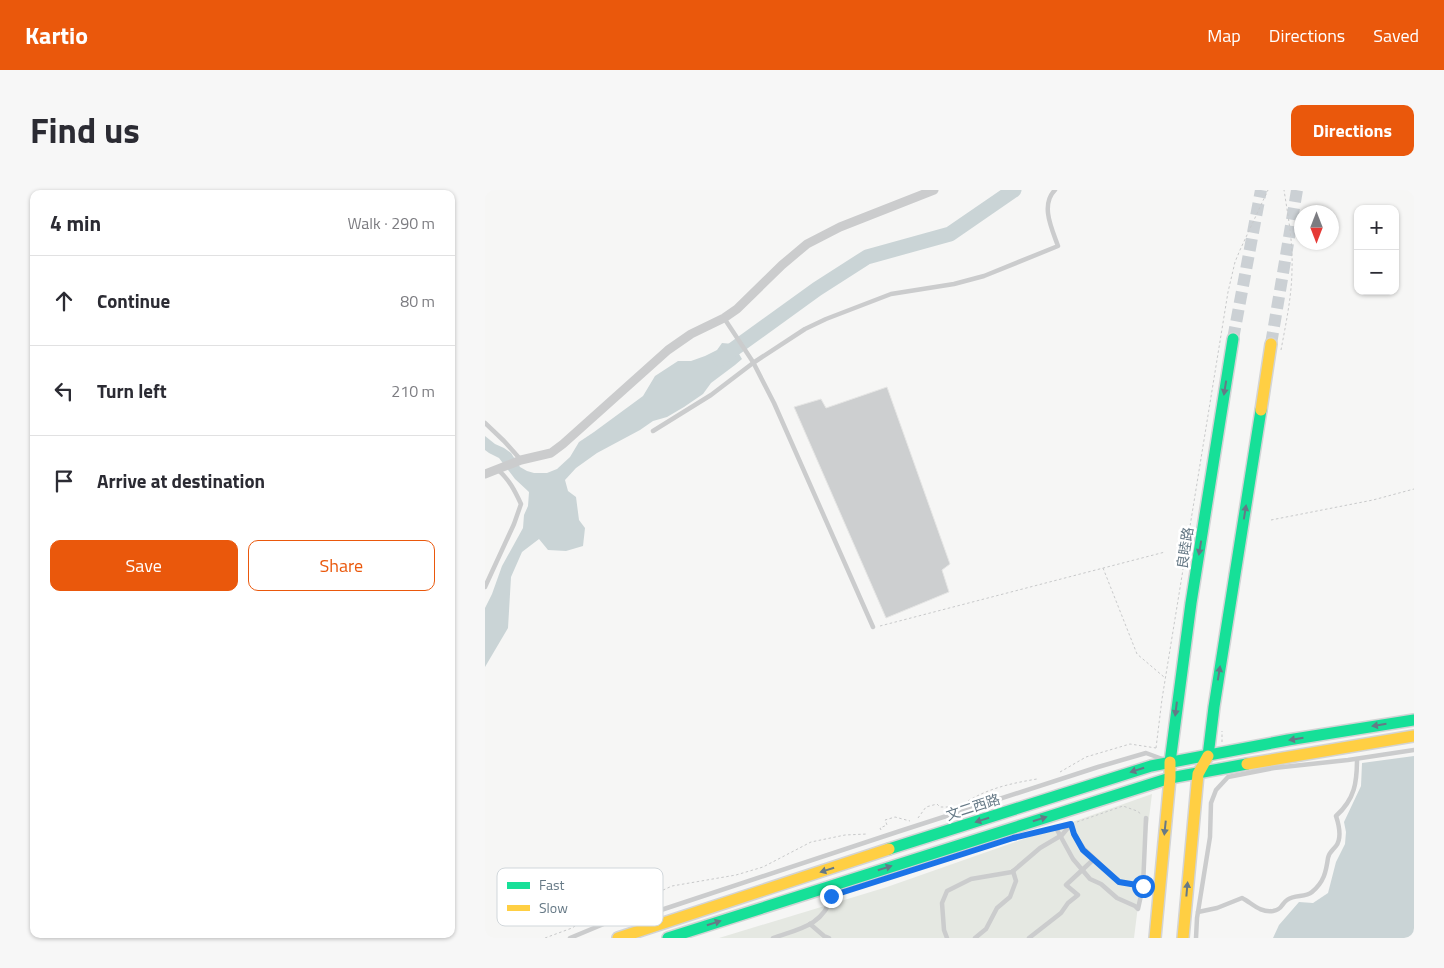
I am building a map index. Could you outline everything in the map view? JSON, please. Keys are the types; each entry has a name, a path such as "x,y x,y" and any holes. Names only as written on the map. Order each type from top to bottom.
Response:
{"main road":[{"name":"良睦路","path":"1155,938 1177,703 1233,340"},
{"path":"1183,938 1198,774 1208,756 1271,344"},
{"name":"文二西路","path":"663,923 1141,769 1288,740 1414,720"},
{"path":"668,938 1170,778 1346,746 1414,736"},
{"name":"文二西路","path":"618,938 655,926"}],"street":[{"path":"485,474 521,460 551,453 668,350 691,334 724,319 737,309 795,253 807,244 840,227 934,190"}],"lane":[{"path":"653,430 711,395 753,363 805,329 891,294 954,284 984,276 1058,246 1050,220 1048,205 1051,194 1055,190"},
{"path":"724,319 753,363 774,403 873,627"},
{"path":"485,423 504,440 521,460"},
{"path":"485,586 514,524 521,504 516,493 498,468"},
{"path":"1196,938 1198,912 1210,837 1211,803 1216,790 1228,777 1274,768 1414,750"},
{"path":"663,909 897,832 1146,753 1170,762"},
{"path":"1198,912 1217,908 1242,898 1259,909 1272,911 1281,909 1287,900 1313,892 1323,878 1331,850 1337,845 1339,824 1336,816 1349,801 1355,788 1357,758"},
{"path":"1056,828 1073,858 1090,879 1101,884 1117,898 1138,909 1143,886 1146,818"},
{"path":"1071,824 1083,850 1119,882 1143,886"},
{"path":"947,938 944,930 942,903 947,891 971,879 1013,871 1040,848 1060,836 1071,824"},
{"path":"1029,938 1061,913 1068,903 1077,896 1066,885 1094,858"},
{"path":"975,938 986,929 997,908 1010,897 1016,881 1013,871"},
{"path":"773,938 814,923 830,902 831,896"},
{"path":"810,924 829,938"},
{"path":"569,938 599,926"}],"path":[{"path":"1271,520 1373,500 1414,489"},
{"path":"873,627 1165,552"},
{"path":"1103,567 1137,654 1165,678"},
{"path":"1059,773 1086,757 1130,744 1157,748"},
{"path":"964,804 989,790 1042,779"},
{"path":"882,833 880,828 887,824 885,820 895,817 909,821 917,820 926,807 937,804 940,807 952,809"},
{"path":"1071,824 1123,806 1137,811 1146,818"},
{"path":"1037,832 1056,828"},
{"path":"663,890 672,886 736,875 763,867 811,842 845,835 873,834"},
{"path":"545,938 575,926"}],"shaded area":[{"path":"722,343 733,344 742,359 711,383 703,394 667,417 653,421 597,453 576,468 565,480 568,491 576,497 579,520 585,528 583,546 566,551 548,550 539,539 522,552 511,577 508,628 485,667 485,608 502,566 523,528 529,492 515,479 499,458 485,450 485,436 511,453 520,467 534,473 547,473 557,469 570,457 579,442 643,396 655,376 678,361 691,361 705,356 717,350"},
{"path":"1414,756 1414,938 1273,938 1279,925 1299,902 1313,903 1328,893 1336,862 1345,844 1346,832 1344,822 1361,786 1362,763"},
{"path":"1152,794 1134,938 719,938 887,887"}],"building":[{"path":"887,387 950,564 942,570 949,592 886,618 794,407 821,399 826,408"}],"waterway":[{"path":"720,359 817,289 867,257 950,234 1014,190"}],"tunnel":[{"path":"1233,339 1261,190"},
{"path":"1271,344 1297,190"}],"traffic: fast":[{"path":"1170,762 1191,603 1233,339"},
{"path":"1208,756 1261,410"},
{"path":"889,849 1151,766 1288,740 1414,720"},
{"path":"668,938 1170,778 1247,764"}],"traffic: slow":[{"path":"1261,410 1271,344"},
{"path":"1247,764 1414,736"},
{"path":"1183,938 1198,774 1208,756"},
{"path":"1155,938 1170,762"},
{"path":"663,923 889,849"},
{"path":"618,938 655,926"}],"route":[{"path":"831,896 1013,838 1071,824 1083,850 1119,882 1143,886"}]}
